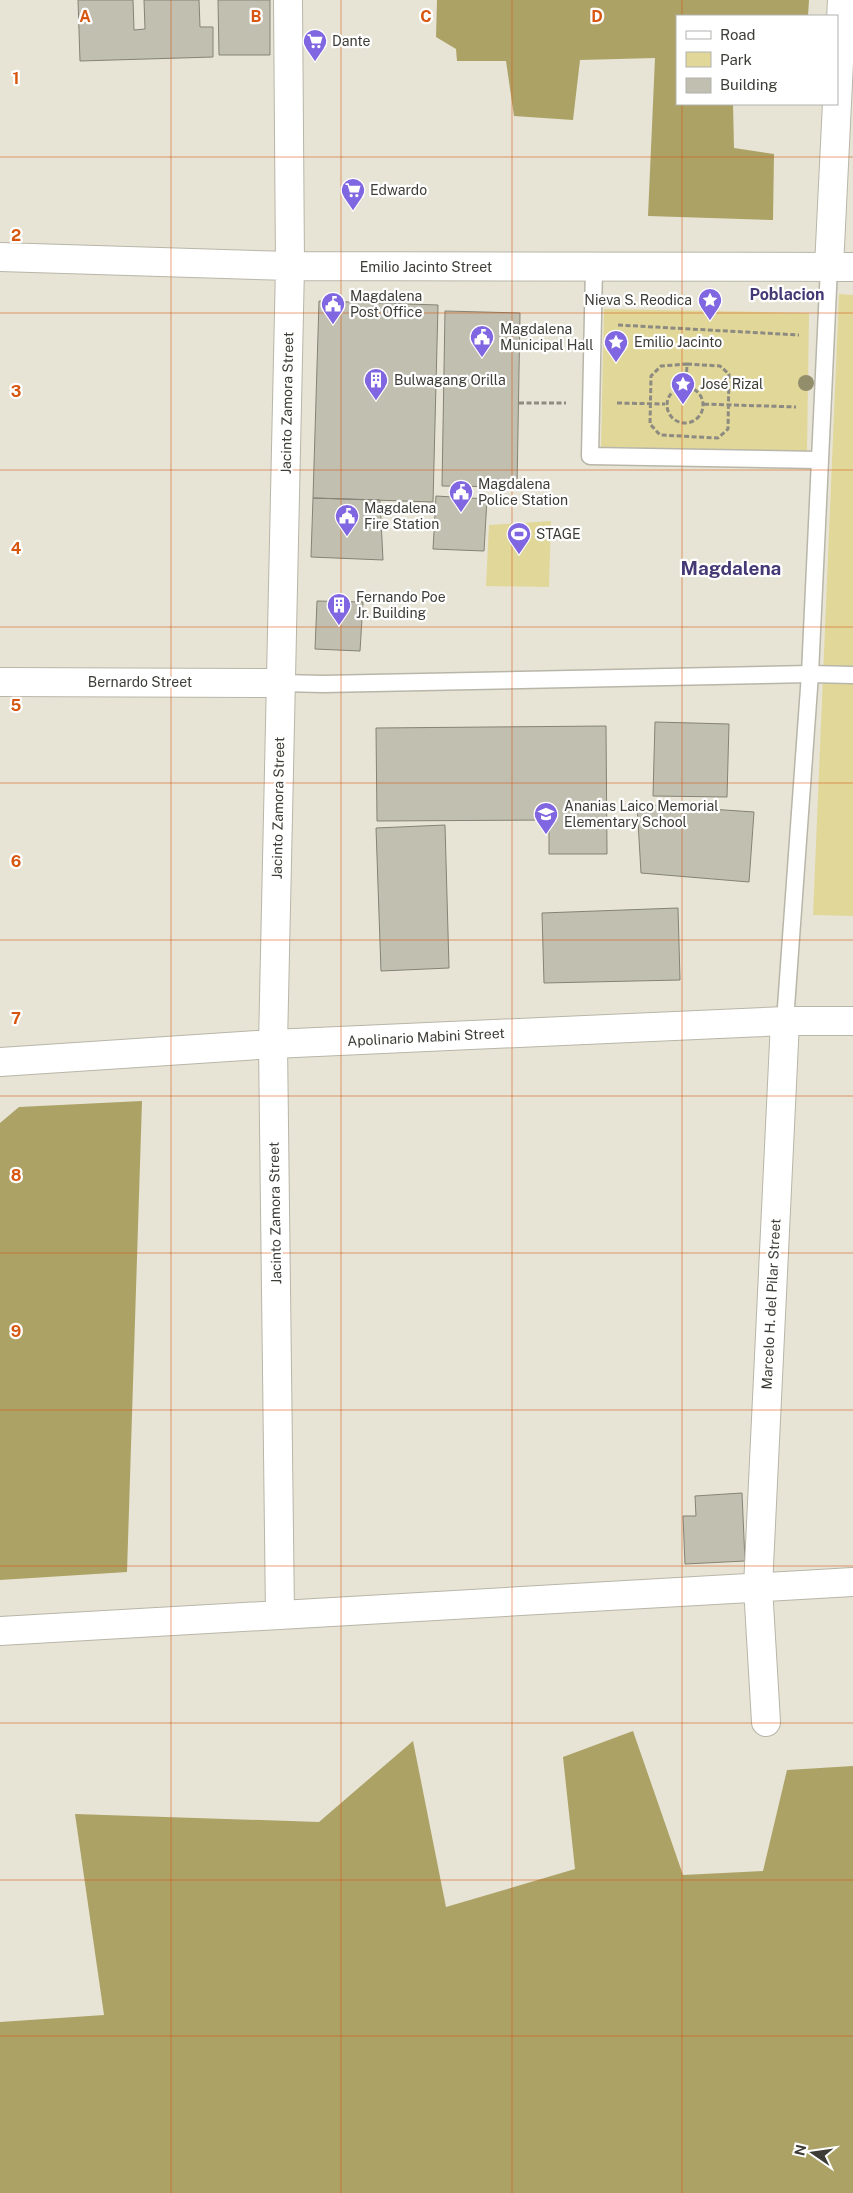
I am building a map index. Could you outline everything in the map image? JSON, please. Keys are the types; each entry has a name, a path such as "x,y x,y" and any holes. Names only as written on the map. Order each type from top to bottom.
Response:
{"street":[{"name":"Jacinto Zamora Street","path":"280,1615 273,1044 290,266 288,0"},
{"path":"841,267 842,0"},
{"name":"Emilio Jacinto Street","path":"0,257 290,266 841,267"},
{"name":"Bernardo Street","path":"0,682 280,682"},
{"name":"Apolinario Mabini Street","path":"0,1062 273,1044 785,1021 853,1021"},
{"name":"Marcelo H. del Pilar Street","path":"766,1722 758,1587 785,1021"},
{"path":"0,1632 853,1582"}],"lane":[{"path":"594,267 590,456 820,460"},
{"path":"785,1021 810,674 826,336 841,267"},
{"path":"280,682 323,684 810,674 853,675"}],"path":[{"path":"592,324 826,336"},
{"path":"686,387 687,364"},
{"path":"687,364 720,366 729,374 730,405 728,429 718,438 660,435 650,424 650,404 651,376 661,366 687,364"},
{"path":"686,387 695,389 702,397 704,404 702,412 695,421 686,423 676,421 667,414 665,404 668,394 686,387"},
{"path":"519,403 665,404"},
{"path":"704,404 822,409"}],"green space":[{"path":"839,294 853,295 853,916 813,915"},
{"path":"604,309 809,313 807,452 601,447"},
{"name":"STAGE","path":"551,521 549,587 486,586 489,525"}],"shaded area":[{"path":"437,0 809,0 808,15 676,15 676,105 733,105 734,148 774,154 773,220 648,216 655,58 580,60 573,120 514,116 506,61 457,61 456,49 436,37"},
{"path":"142,1101 127,1572 0,1580 0,1123 19,1107"},
{"path":"633,1731 683,1875 763,1871 787,1770 853,1766 853,2193 0,2193 0,2022 104,2015 75,1814 319,1822 413,1741 446,1907 575,1869 563,1757"}],"building":[{"path":"78,0 133,0 134,30 145,29 144,0 199,0 200,27 213,27 213,57 80,61"},
{"path":"218,0 270,0 270,55 219,55"},
{"name":"Bulwagang Orilla","path":"319,301 438,305 433,502 313,498"},
{"name":"Magdalena Municipal Hall","path":"445,311 520,313 517,487 442,486"},
{"name":"Magdalena Police Station","path":"436,496 487,499 484,551 433,549"},
{"name":"Magdalena Fire Station","path":"313,498 380,500 383,560 311,557"},
{"name":"Fernando Poe Jr. Building","path":"317,601 363,602 360,651 315,649"},
{"path":"655,722 729,724 727,797 653,796"},
{"path":"606,726 607,854 549,854 549,820 377,821 376,728"},
{"path":"637,804 754,812 749,882 641,873"},
{"path":"445,825 449,968 381,971 376,828"},
{"path":"678,908 680,980 544,983 542,913"},
{"path":"742,1493 745,1561 685,1564 683,1516 696,1516 695,1496"}],"place":[{"name":"Dante","path":"315,62"},
{"name":"Edwardo","path":"353,211"},
{"name":"Nieva S. Reodica","path":"710,321"},
{"name":"Magdalena Post Office","path":"333,325"},
{"name":"Magdalena Municipal Hall","path":"482,358"},
{"name":"Emilio Jacinto","path":"616,363"},
{"name":"Bulwagang Orilla","path":"376,401"},
{"name":"José Rizal","path":"683,405"},
{"name":"Magdalena Police Station","path":"461,513"},
{"name":"Magdalena Fire Station","path":"347,537"},
{"name":"STAGE","path":"519,555"},
{"name":"Fernando Poe Jr. Building","path":"339,626"},
{"name":"Ananias Laico Memorial Elementary School","path":"546,835"}],"district":[{"name":"Poblacion","path":"787,294"},
{"name":"Magdalena","path":"731,568"}]}
